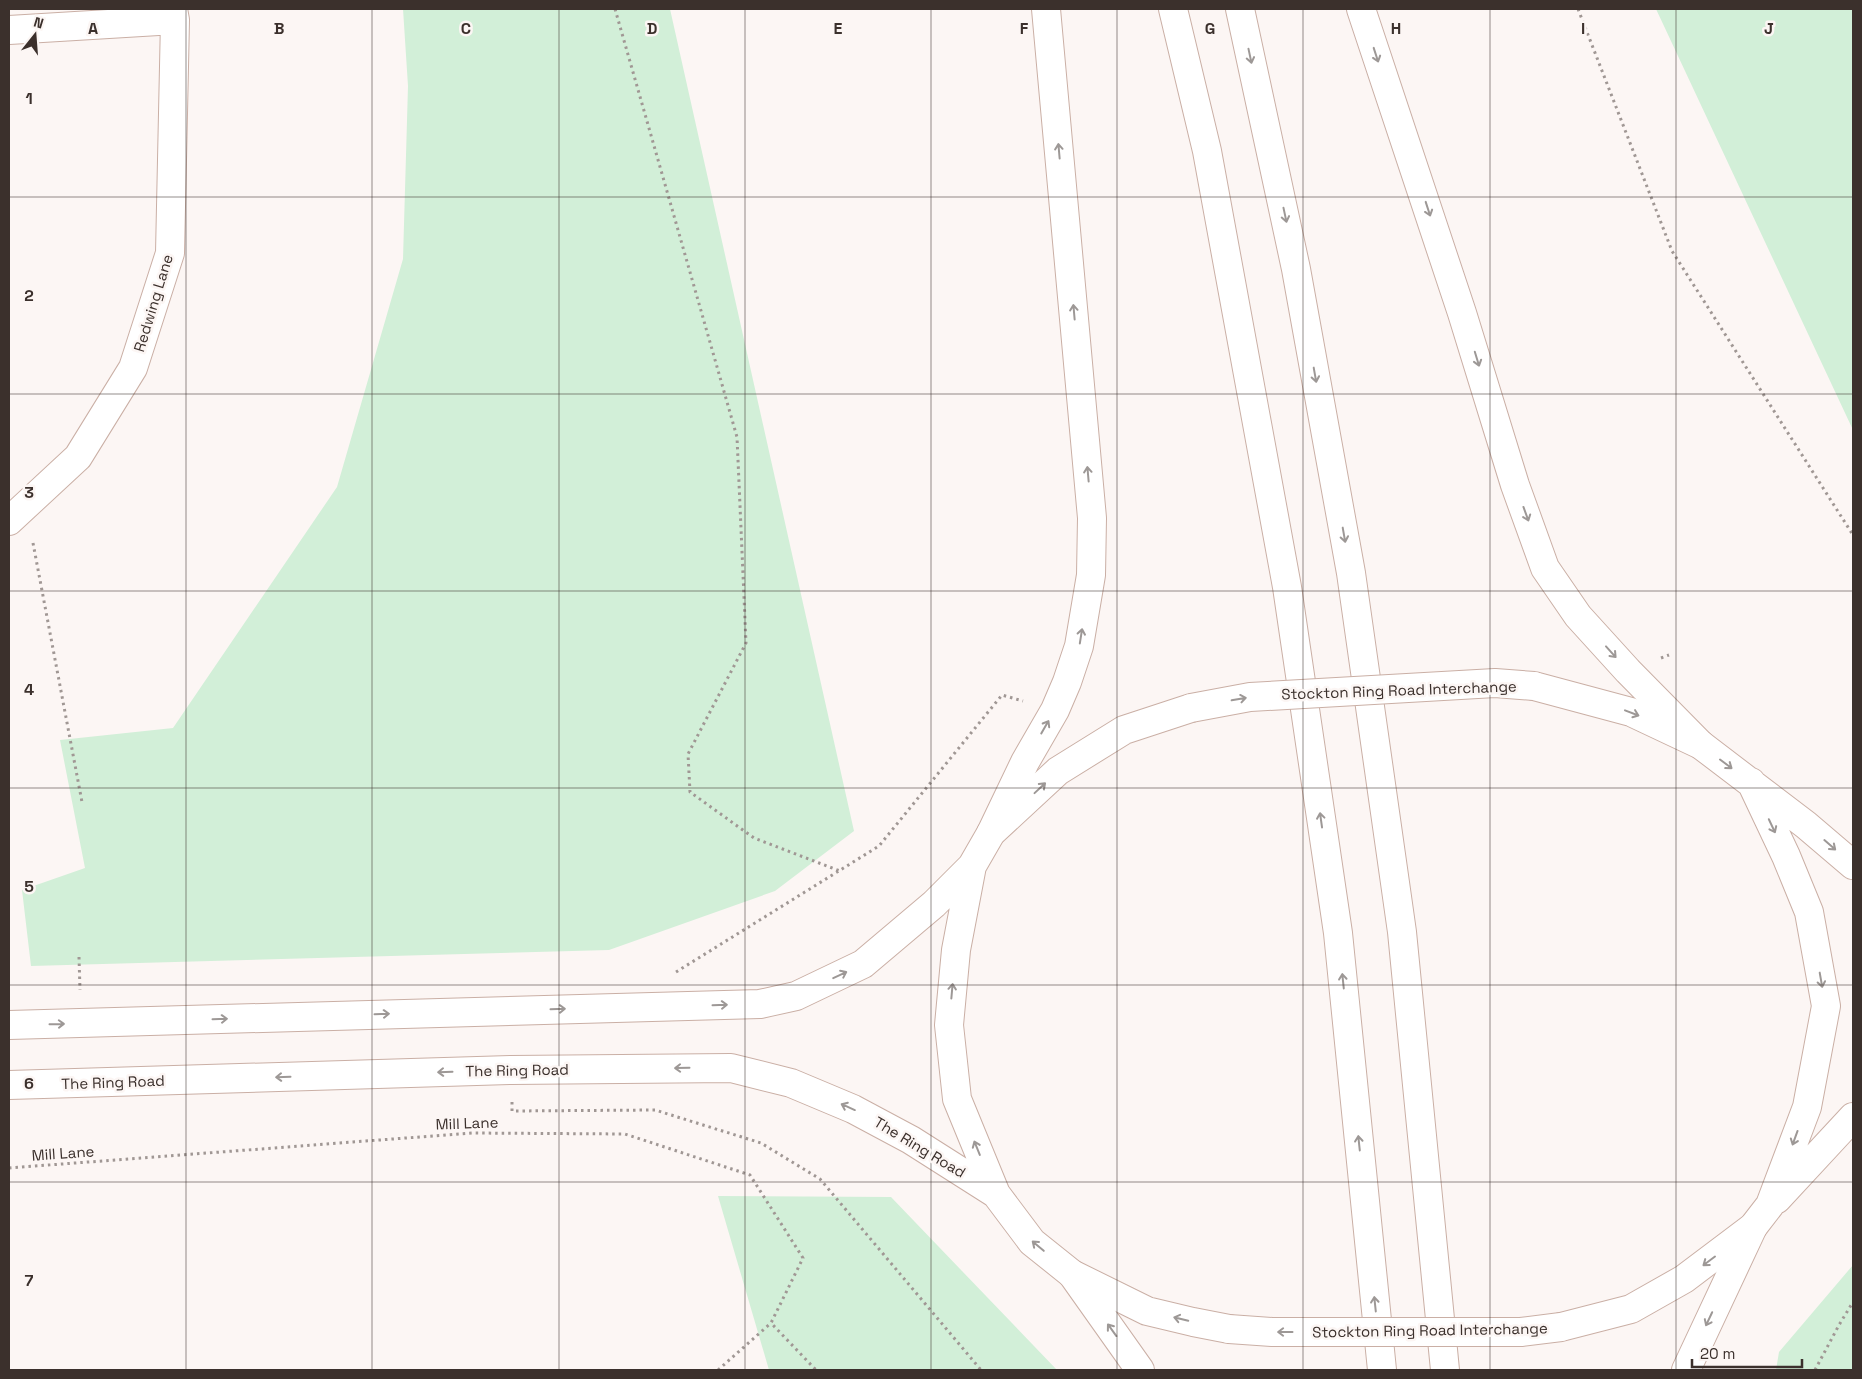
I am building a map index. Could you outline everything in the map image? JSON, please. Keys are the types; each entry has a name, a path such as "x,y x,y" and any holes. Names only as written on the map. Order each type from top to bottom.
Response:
{"main road":[{"path":"991,833 1025,762 1055,710 1067,682 1079,646 1091,574 1092,518 1046,9"},
{"path":"1172,9 1207,150 1287,588 1338,933 1382,1370"},
{"path":"1240,9 1296,269 1350,574 1402,932 1445,1370"},
{"path":"1361,9 1462,313 1515,485 1545,568 1578,616 1701,745"},
{"path":"9,30 174,14"},
{"name":"Redwing Lane","path":"17,513 78,457 133,368 170,253 174,14"},
{"name":"Stockton Ring Road Interchange","path":"1495,683 1534,686 1631,712 1701,745 1751,782 1786,856 1809,912 1826,1006 1807,1107 1770,1205 1753,1228 1684,1279 1631,1309 1561,1327 1521,1332 1272,1332 1229,1329 1147,1311 1072,1274 1032,1242 996,1194 957,1099 949,1025 956,950 972,866 991,833 1058,771 1124,730 1191,708 1259,696 1495,683"},
{"path":"1751,782 1853,865"},
{"path":"9,1025 760,1004 796,996 862,964 934,904 972,866"},
{"name":"The Ring Road","path":"9,1085 511,1070 731,1068 791,1083 853,1109 911,1140 996,1194"},
{"path":"1770,1205 1853,1117"},
{"path":"1686,1370 1753,1228"},
{"path":"1072,1274 1140,1370"}],"path":[{"path":"615,9 737,437 746,643 688,754 690,792 754,838 840,870"},
{"path":"1578,9 1672,251 1853,535"},
{"path":"17,513 82,802"},
{"name":"Mill Lane","path":"9,1168 472,1133 625,1134 750,1175 803,1258 772,1323 718,1370"},
{"path":"1815,1370 1853,1302"},
{"path":"772,1323 816,1370"}],"green space":[{"path":"403,9 670,9 854,831 775,891 609,950 31,966 22,890 85,868 60,740 173,728 337,487 403,259 408,86"},
{"path":"1656,9 1853,9 1853,430"},
{"path":"718,1196 891,1197 1057,1370 769,1370"},
{"path":"1853,1265 1853,1370 1776,1370 1779,1352"}]}
